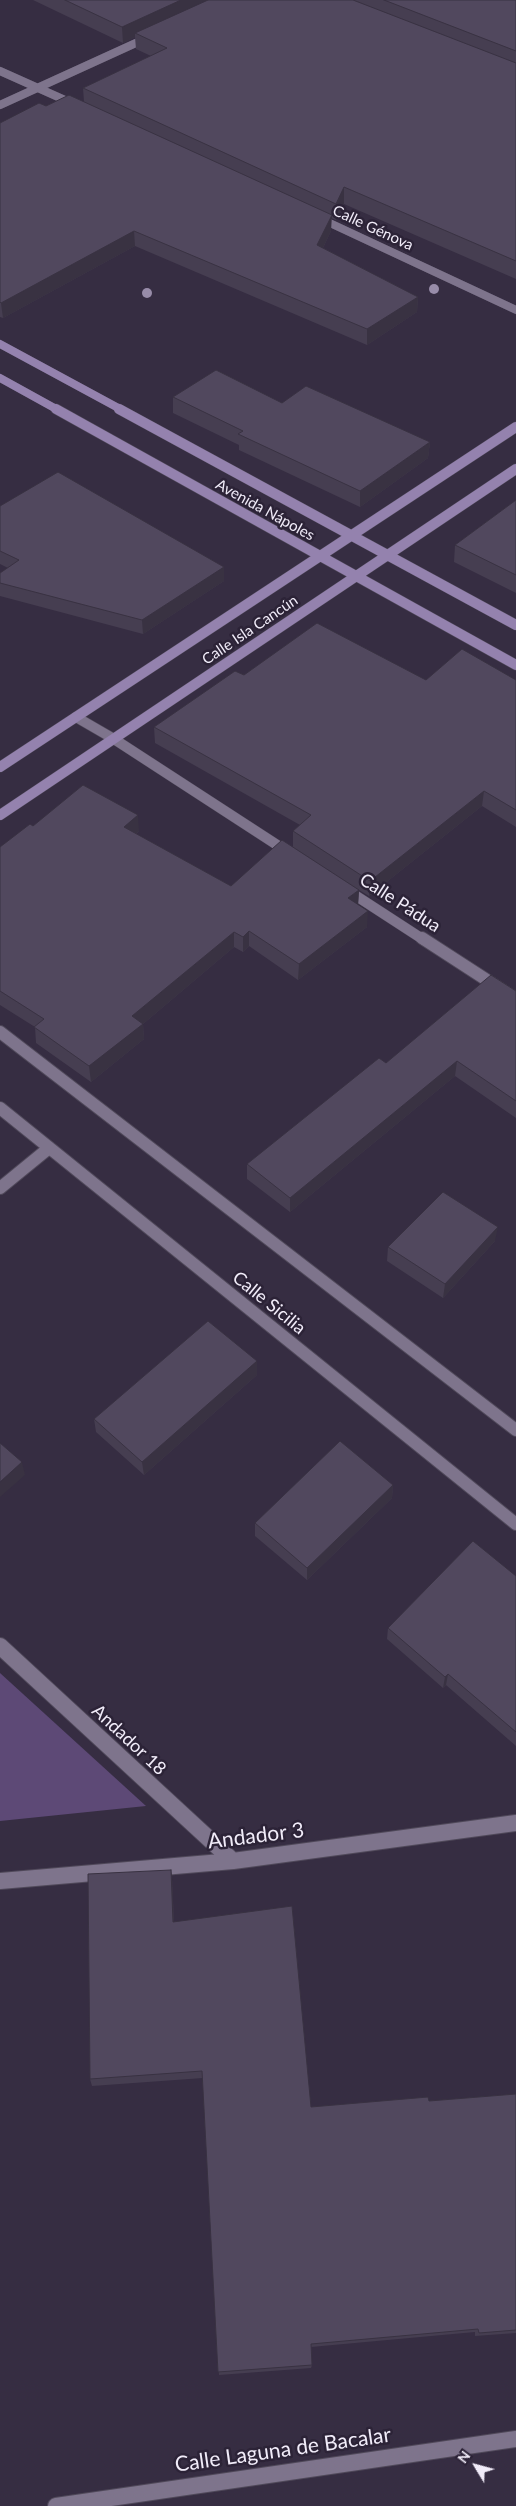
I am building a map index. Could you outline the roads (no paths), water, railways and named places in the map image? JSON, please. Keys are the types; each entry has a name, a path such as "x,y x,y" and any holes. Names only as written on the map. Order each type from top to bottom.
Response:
{"street":[{"path":"0,105 156,34"},
{"path":"0,71 84,109"},
{"name":"Calle Génova","path":"309,214 516,310"},
{"name":"Avenida Nápoles","path":"0,344 516,625"},
{"name":"Avenida Nápoles","path":"2,382 516,665"},
{"name":"Calle Isla Cancún","path":"0,767 516,427"},
{"name":"Calle Isla Cancún","path":"0,815 516,470"},
{"path":"76,717 114,739 298,858"},
{"name":"Calle Pádua","path":"332,880 516,999"},
{"path":"0,1032 516,1430"},
{"name":"Calle Sicilia","path":"0,1108 516,1524"},
{"path":"0,1188 49,1148"},
{"name":"Andador 18","path":"0,1646 233,1861"},
{"name":"Andador 3","path":"0,1881 233,1861 516,1823"},
{"name":"Calle Laguna de Bacalar","path":"56,2506 516,2439"}]}
